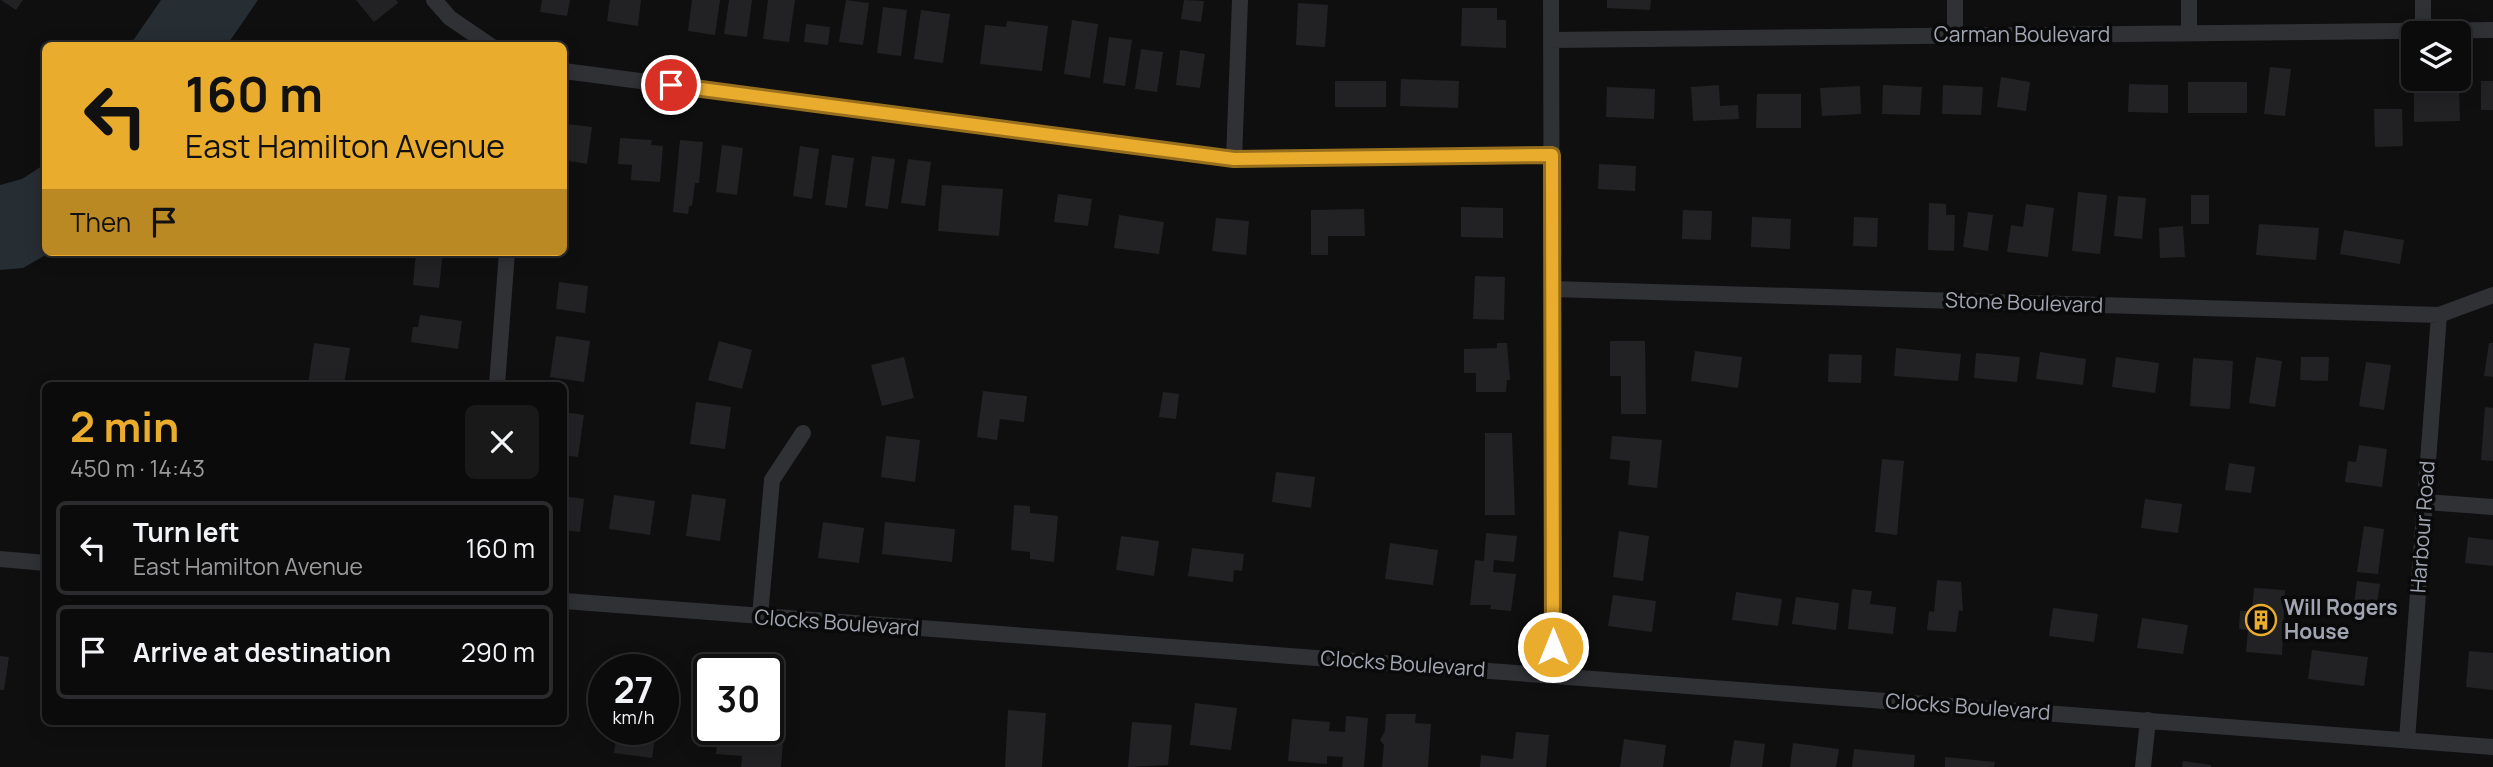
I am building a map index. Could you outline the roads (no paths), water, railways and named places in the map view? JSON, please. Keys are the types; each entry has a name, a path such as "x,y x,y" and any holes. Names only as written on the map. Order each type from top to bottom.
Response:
{"street":[{"path":"434,0 450,18 485,42"},
{"path":"1234,159 1240,0"},
{"path":"1551,0 1553,675"},
{"path":"1955,0 1955,35"},
{"path":"2189,0 2189,33"},
{"path":"2423,0 2423,21"},
{"name":"Carman Boulevard","path":"2471,30 2493,30"},
{"name":"Carman Boulevard","path":"1551,40 2401,31"},
{"path":"567,71 1234,159 1552,155"},
{"path":"497,382 507,256"},
{"name":"Stone Boulevard","path":"1552,289 2439,315 2493,295"},
{"name":"Harbour Road","path":"2407,740 2439,315"},
{"path":"760,617 772,480 803,433"},
{"path":"2426,502 2493,507"},
{"path":"0,559 42,563"},
{"name":"Clocks Boulevard","path":"567,601 2493,747"},
{"path":"2144,767 2148,720"}],"place":[{"name":"Will Rogers House","path":"2261,620"}]}
